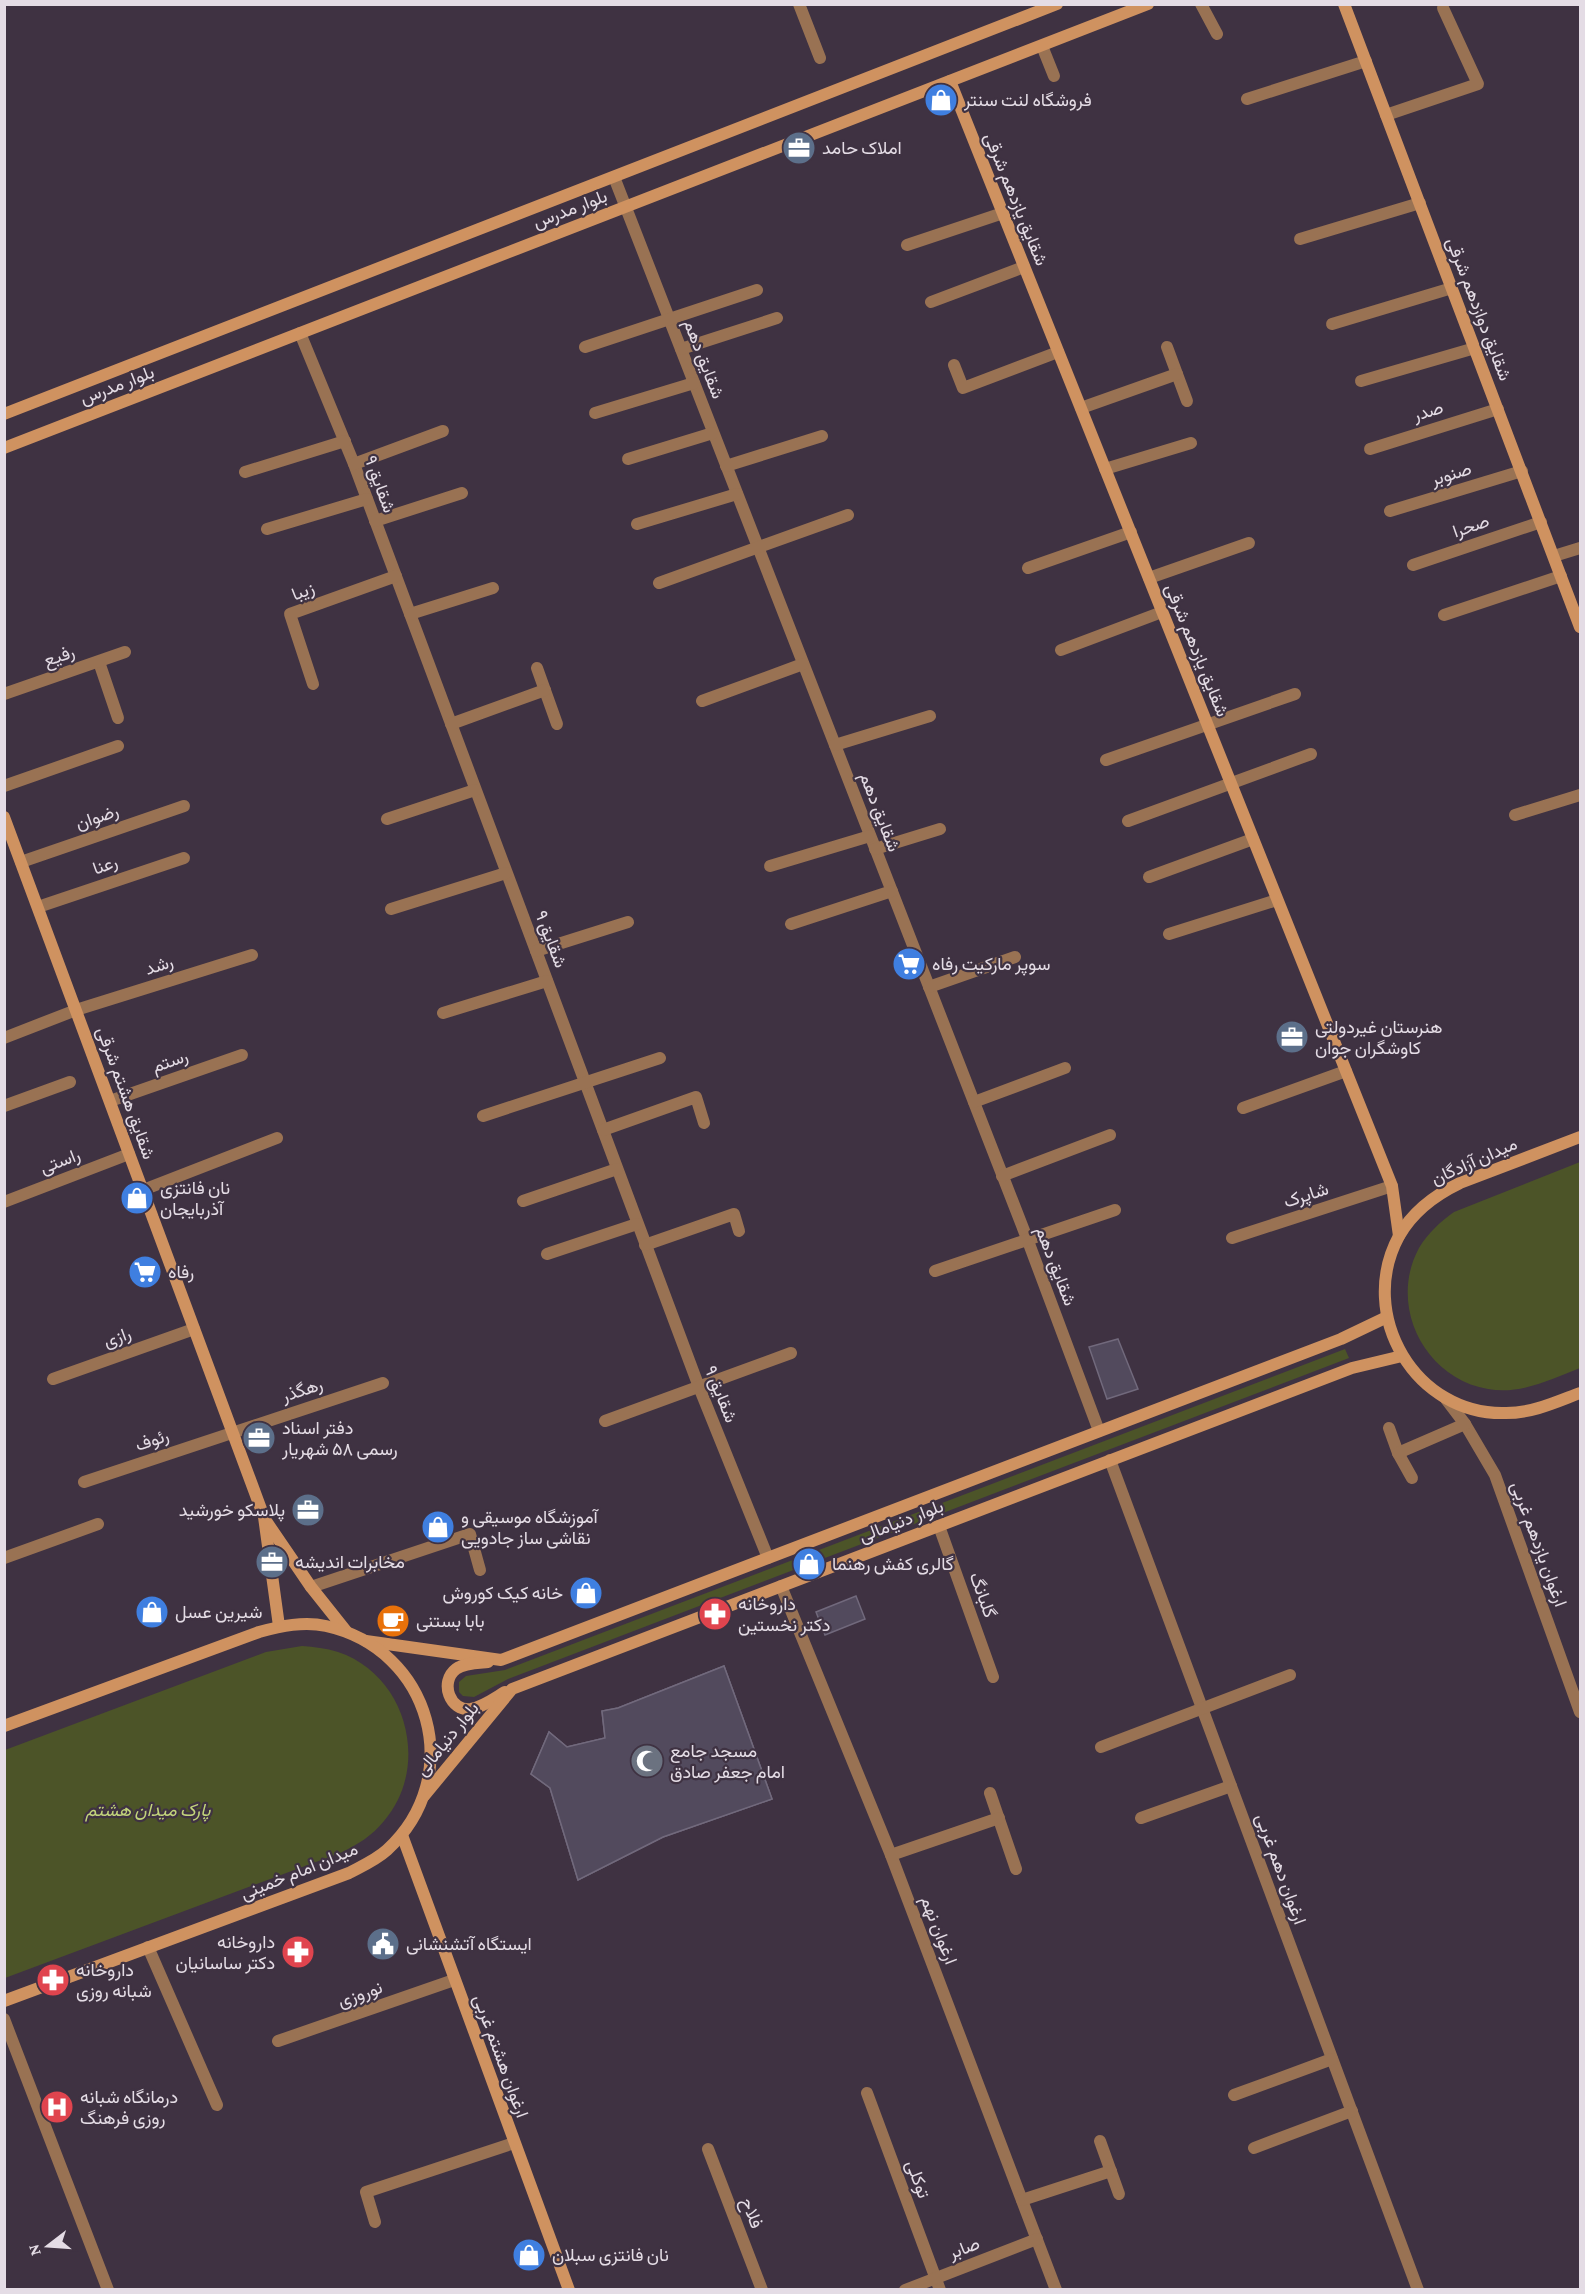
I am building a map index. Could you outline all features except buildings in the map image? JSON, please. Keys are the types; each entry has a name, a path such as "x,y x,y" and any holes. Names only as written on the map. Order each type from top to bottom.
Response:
{"main road":[{"name":"بلوار مدرس","path":"4,414 1057,4"},
{"name":"بلوار مدرس","path":"4,448 1148,4"},
{"name":"شقایق دوازدهم شرقی","path":"1344,4 1581,627"},
{"name":"شقایق یازدهم شرقی","path":"950,81 1392,1186 1399,1236"},
{"name":"شقایق هشتم شرقی","path":"4,817 10,847 21,862 264,1517 279,1626"},
{"name":"میدان آزادگان","path":"1581,1137 1442,1192 1425,1204 1399,1236 1386,1275 1386,1317 1392,1337 1402,1356 1421,1380 1446,1399 1485,1412 1526,1412 1581,1392"},
{"name":"بلوار دنیامالی","path":"366,1641 501,1660 1341,1339 1386,1317"},
{"name":"بلوار دنیامالی","path":"424,1796 512,1689 1353,1368 1402,1356"},
{"name":"شقایق هشتم شرقی","path":"264,1517 311,1587 346,1631"},
{"name":"میدان امام خمینی","path":"4,1726 248,1636 279,1626 302,1624 346,1631 385,1654 400,1669 423,1708 429,1730 431,1752 424,1796 414,1816 402,1835 368,1864 4,2001"},
{"path":"501,1660 463,1666 454,1670 448,1678 449,1698 457,1706 468,1710 512,1689"},
{"name":"ارغوان هشتم غربی","path":"402,1835 569,2289"}],"street":[{"path":"799,4 820,58"},
{"path":"1201,4 1217,34"},
{"path":"1386,115 1478,84 1443,8"},
{"path":"1042,46 1054,76"},
{"path":"1246,99 1366,61"},
{"name":"شقایق دهم","path":"614,177 1028,1241 1099,1431"},
{"path":"1300,239 1420,203"},
{"path":"907,246 1003,213"},
{"path":"932,302 1024,267"},
{"path":"1332,324 1452,288"},
{"path":"585,347 757,290"},
{"path":"681,349 777,318"},
{"name":"شقایق ۹","path":"300,333 354,464 645,1245 768,1558"},
{"path":"1167,347 1187,401"},
{"path":"1361,381 1475,348"},
{"path":"954,365 963,388 1058,352"},
{"path":"1081,408 1177,374"},
{"path":"595,413 694,382"},
{"name":"صدر","path":"1370,448 1498,409"},
{"path":"354,464 443,431"},
{"path":"628,459 713,433"},
{"path":"726,466 822,436"},
{"path":"244,472 345,441"},
{"path":"1105,469 1191,443"},
{"name":"صنوبر","path":"1390,511 1521,471"},
{"path":"375,521 462,493"},
{"path":"637,524 737,494"},
{"path":"267,529 367,499"},
{"path":"659,584 848,515"},
{"name":"صحرا","path":"1413,565 1541,522"},
{"path":"1028,568 1131,532"},
{"path":"1149,578 1249,543"},
{"path":"1554,556 1581,548"},
{"name":"زیبا","path":"313,684 290,614 396,576"},
{"path":"1444,615 1561,576"},
{"path":"410,614 493,588"},
{"path":"1061,650 1162,612"},
{"name":"رفیع","path":"4,694 125,652"},
{"path":"99,662 118,718"},
{"path":"702,701 803,664"},
{"path":"537,668 557,724"},
{"path":"451,724 545,690"},
{"path":"1106,760 1295,694"},
{"path":"835,745 930,716"},
{"path":"4,786 118,746"},
{"path":"1128,822 1311,754"},
{"path":"387,819 475,790"},
{"path":"1515,815 1581,795"},
{"name":"رضوان","path":"21,862 184,806"},
{"path":"875,849 940,829"},
{"path":"770,866 870,836"},
{"path":"1149,877 1253,839"},
{"name":"رعنا","path":"38,907 184,858"},
{"path":"392,909 506,873"},
{"path":"791,924 892,891"},
{"path":"1169,934 1277,900"},
{"path":"536,951 628,922"},
{"name":"رشد","path":"4,1038 76,1010 252,955"},
{"path":"929,987 1015,957"},
{"path":"442,1013 547,981"},
{"name":"رستم","path":"110,1101 242,1054"},
{"path":"483,1116 660,1058"},
{"path":"974,1102 1065,1068"},
{"path":"1243,1108 1346,1071"},
{"path":"4,1106 70,1082"},
{"path":"603,1130 696,1097 704,1123"},
{"path":"1002,1176 1110,1135"},
{"path":"142,1190 278,1138"},
{"name":"راستی","path":"4,1202 129,1154"},
{"path":"523,1201 617,1170"},
{"name":"شاپرک","path":"1232,1238 1392,1186"},
{"path":"935,1271 1115,1210"},
{"path":"645,1245 734,1214 739,1231"},
{"path":"547,1254 638,1224"},
{"name":"رازی","path":"53,1379 194,1329"},
{"path":"606,1421 791,1353"},
{"name":"رهگذر","path":"232,1432 382,1383"},
{"name":"ارغوان یازدهم غربی","path":"1446,1399 1465,1424 1495,1475 1581,1712"},
{"path":"1398,1453 1465,1424"},
{"path":"1389,1428 1398,1453 1412,1478"},
{"name":"رئوف","path":"84,1482 232,1432"},
{"name":"ارغوان دهم غربی","path":"1110,1460 1418,2289"},
{"path":"4,1558 98,1524"},
{"name":"گلبانگ","path":"939,1526 993,1677"},
{"path":"311,1587 470,1534 480,1570"},
{"name":"ارغوان نهم","path":"781,1586 891,1855 1056,2289"},
{"path":"1101,1747 1290,1675"},
{"path":"1141,1818 1231,1786"},
{"path":"990,1793 1016,1869"},
{"path":"891,1855 999,1818"},
{"path":"148,1947 217,2105"},
{"name":"نوروزی","path":"278,2042 454,1980"},
{"path":"4,2019 108,2289"},
{"path":"1234,2095 1332,2059"},
{"name":"توکلی","path":"867,2092 938,2284"},
{"path":"1254,2148 1352,2111"},
{"path":"1100,2141 1119,2194"},
{"path":"375,2222 366,2192 514,2143"},
{"name":"فلاح","path":"708,2149 762,2289"},
{"path":"1022,2200 1111,2171"},
{"name":"صابر","path":"905,2289 938,2284 1037,2239"}],"green space":[{"path":"1580,1162 1580,1368 1536,1385 1512,1390 1488,1389 1465,1382 1446,1370 1430,1355 1418,1336 1410,1315 1408,1293 1410,1270 1419,1248 1426,1237 1454,1212"},
{"path":"1345,1349 1349,1358 508,1679 474,1697 463,1696 459,1692 459,1682 466,1676 505,1670"},
{"name":"پارک میدان هشتم","path":"302,1646 338,1652 362,1664 381,1680 395,1701 404,1724 408,1749 406,1775 398,1799 384,1821 364,1840 340,1853 5,1978 5,1750 266,1652"}],"place":[{"name":"فروشگاه لنت سنتر","path":"941,100"},
{"name":"املاک حامد","path":"799,148"},
{"name":"سوپر مارکیت رفاه","path":"909,964"},
{"name":"هنرستان غیردولتی کاوشگران جوان","path":"1292,1037"},
{"name":"نان فانتزی آذربایجان","path":"137,1198"},
{"name":"رفاه","path":"145,1272"},
{"name":"دفتر اسناد رسمی ۵۸ شهریار","path":"259,1438"},
{"name":"پلاسکو خورشید","path":"308,1510"},
{"name":"آموزشگاه موسیقی و نقاشی ساز جادویی","path":"438,1527"},
{"name":"مخابرات اندیشه","path":"272,1562"},
{"name":"گالری کفش رهنما","path":"809,1564"},
{"name":"خانه کیک کوروش","path":"586,1593"},
{"name":"شیرین عسل","path":"152,1612"},
{"name":"داروخانه دکتر نخستین","path":"715,1614"},
{"name":"بابا بستنی","path":"393,1621"},
{"name":"مسجد جامع امام جعفر صادق","path":"647,1761"},
{"name":"ایستگاه آتشنشانی","path":"383,1944"},
{"name":"داروخانه دکتر ساسانیان","path":"298,1952"},
{"name":"داروخانه شبانه روزی","path":"53,1980"},
{"name":"درمانگاه شبانه روزی فرهنگ","path":"57,2107"},
{"name":"نان فانتزی سبلان","path":"529,2255"}]}
